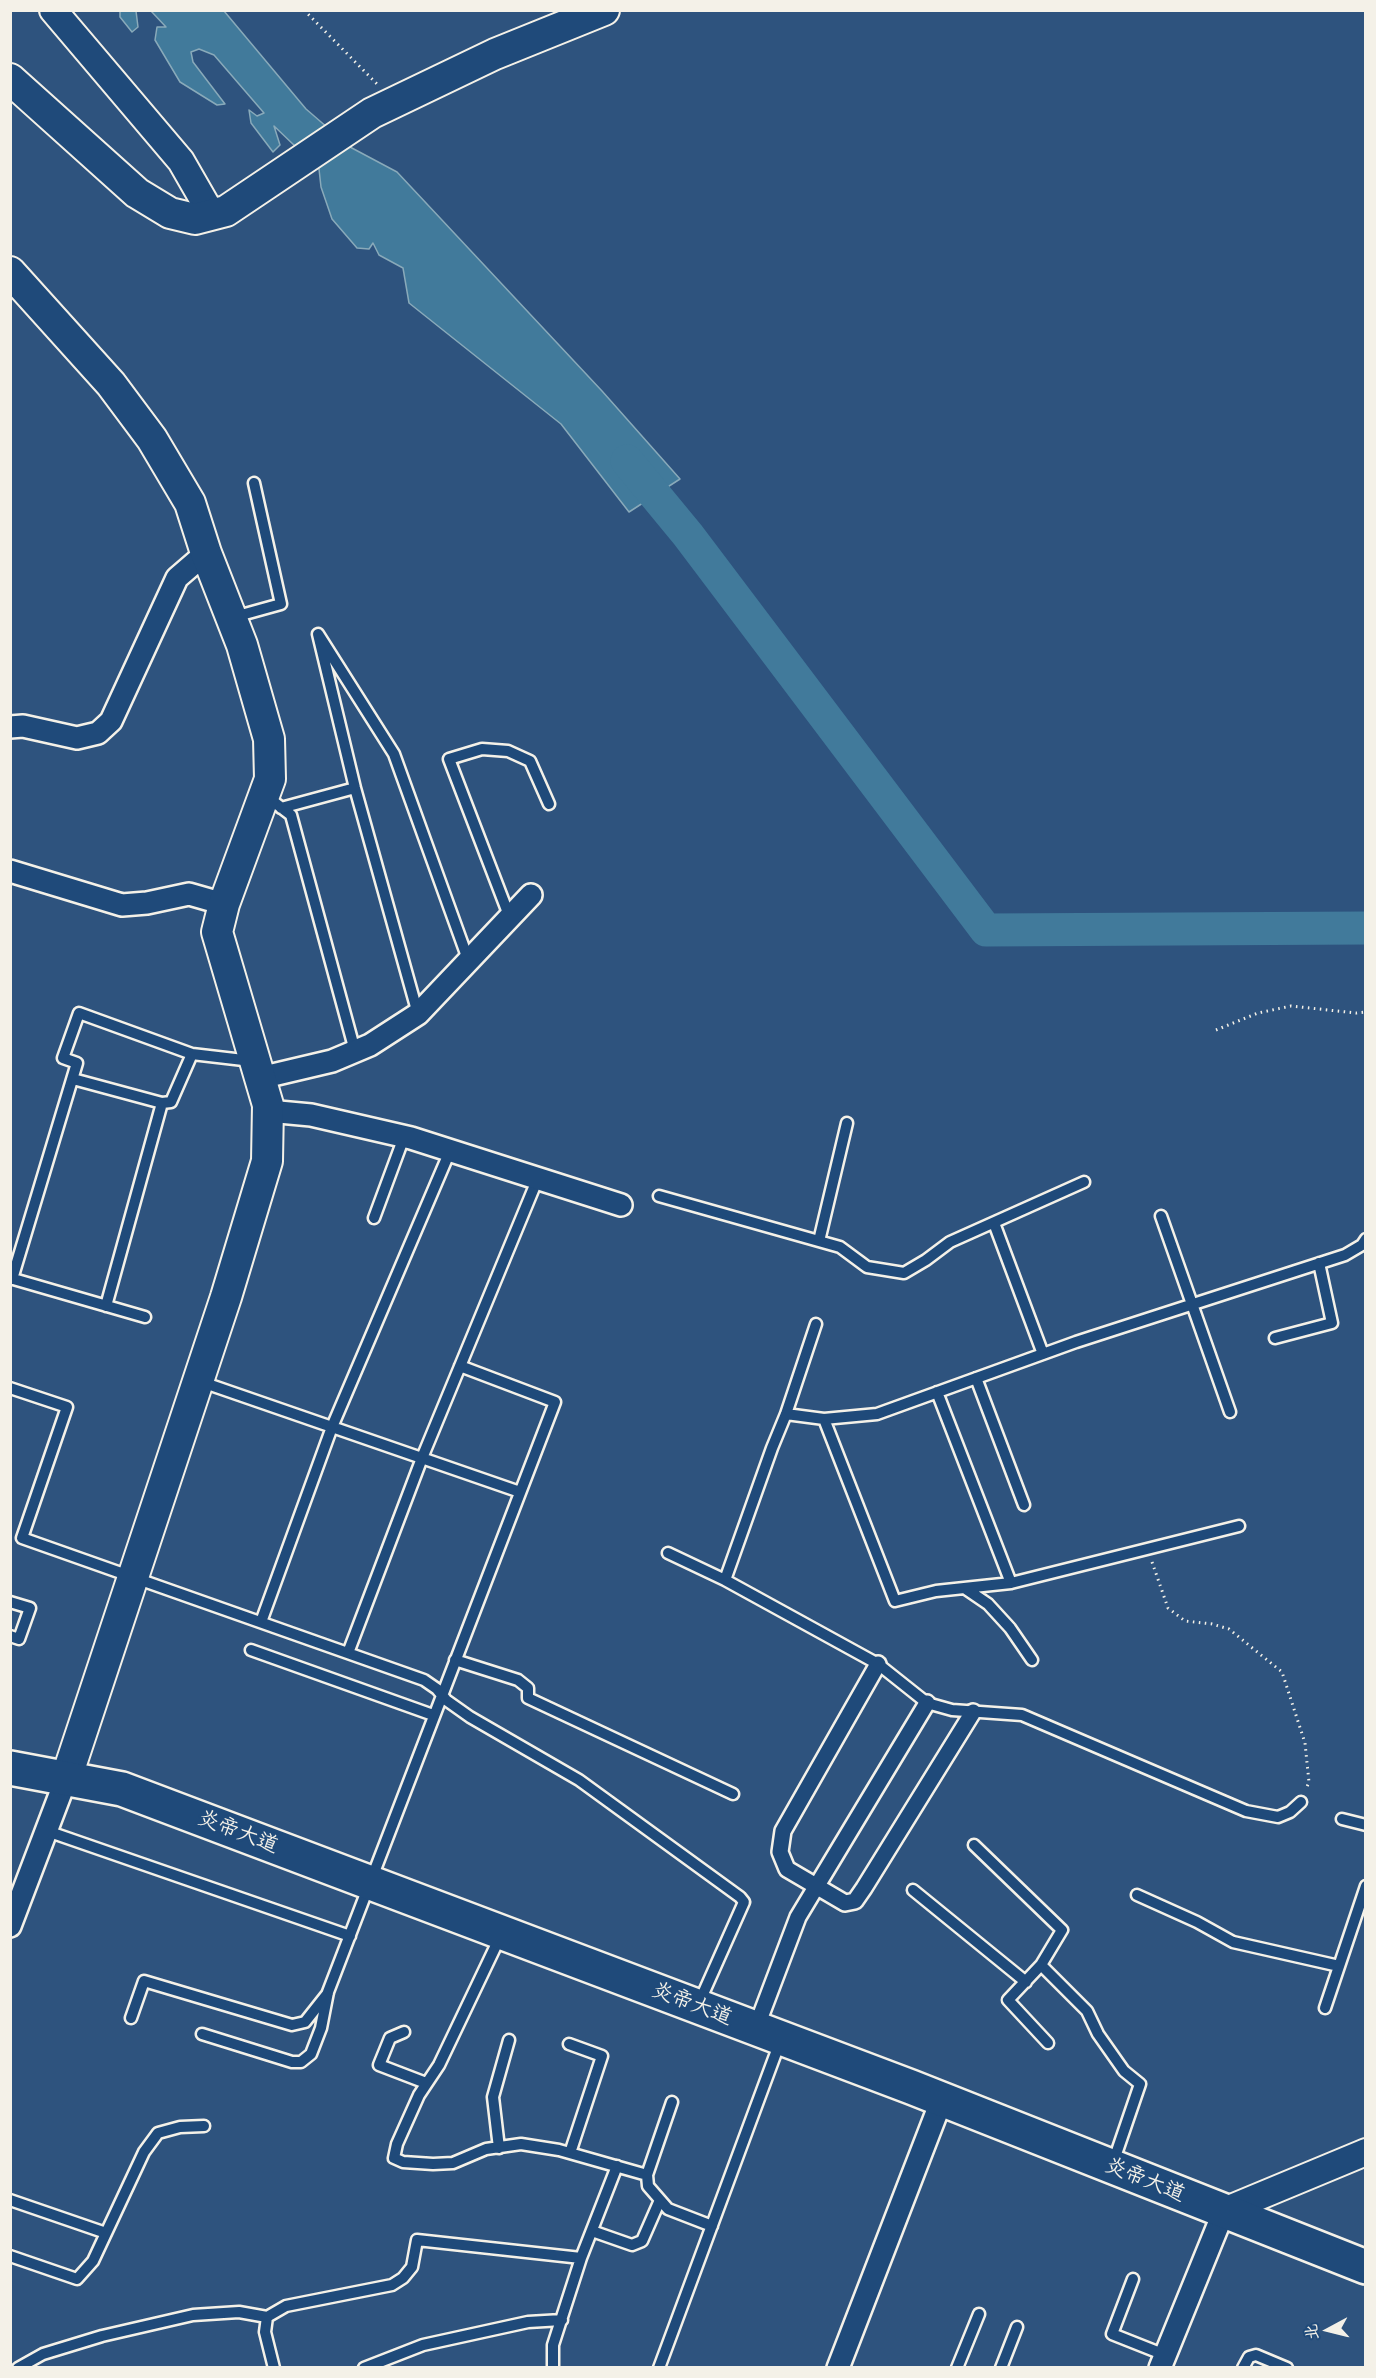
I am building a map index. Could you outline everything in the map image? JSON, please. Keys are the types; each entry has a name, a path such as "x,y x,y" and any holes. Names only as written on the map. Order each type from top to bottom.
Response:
{"main road":[{"path":"10,79 137,193 170,213 195,219 226,211 384,108 495,54 604,10"},
{"path":"10,272 111,384 152,440 190,503 206,553 242,645 269,739 273,801 224,904 217,932 268,1111 267,1161 226,1297 66,1779"},
{"name":"炎帝大道","path":"10,1768 122,1789 942,2099 1365,2267"}],"street":[{"path":"53,10 181,161 212,215"},
{"path":"10,727 23,726 77,738 98,733 111,721 177,578 206,553"},
{"path":"10,871 122,905 147,903 189,894 224,904"},
{"path":"258,1070 332,1061 370,1045 418,1014 469,963 531,895"},
{"path":"268,1111 311,1114 404,1137 621,1204"},
{"path":"878,1664 783,1831 780,1852 787,1869 845,1903 855,1901 973,1712"},
{"path":"769,2033 798,1917 927,1703"},
{"path":"10,1926 66,1779"},
{"path":"843,2366 942,2099"},
{"path":"1163,2361 1224,2211 1365,2152"}],"lane":[{"path":"231,618 281,604 254,483"},
{"path":"418,1014 355,788 318,634 394,754 469,963"},
{"path":"510,918 449,759 482,749 508,751 530,761 549,804"},
{"path":"273,801 355,788"},
{"path":"273,801 291,815 355,1051"},
{"path":"145,1317 11,1279 73,1079 77,1063 63,1058 79,1013 192,1054 258,1070"},
{"path":"73,1079 162,1102 171,1102 192,1054"},
{"path":"106,1306 162,1102"},
{"path":"819,1241 847,1123"},
{"path":"374,1218 404,1137"},
{"path":"261,1622 332,1427 450,1151"},
{"path":"348,1653 422,1458 538,1178"},
{"path":"659,1196 840,1247 867,1267 904,1273 950,1242 1084,1182"},
{"path":"1161,1216 1230,1412"},
{"path":"994,1223 1043,1354"},
{"path":"786,1414 824,1419 877,1414 1043,1354 1345,1255 1362,1245 1365,1239"},
{"path":"1275,1338 1332,1323 1319,1263"},
{"path":"725,1581 816,1324"},
{"path":"202,2034 292,2062 301,2062 311,2054 321,2028 328,1992 555,1402 460,1366"},
{"path":"976,1378 1024,1505"},
{"path":"198,1381 520,1492"},
{"path":"10,1388 67,1407 22,1538 424,1680 470,1717 579,1780 740,1897 744,1902 698,2006"},
{"path":"937,1392 1011,1583"},
{"path":"824,1419 895,1601 936,1591 1011,1583 1239,1526"},
{"path":"668,1553 725,1581 878,1664 927,1703 952,1710 1022,1715 1246,1811 1278,1817 1290,1812 1301,1802"},
{"path":"966,1589 988,1604 1010,1628 1032,1660"},
{"path":"10,1602 30,1608 19,1639 10,1636"},
{"path":"251,1650 433,1715"},
{"path":"455,1659 518,1680 528,1688 528,1698 733,1794"},
{"path":"1342,1819 1365,1825"},
{"path":"46,1831 350,1936"},
{"path":"974,1845 1062,1930 1041,1965 1008,2000 1048,2043"},
{"path":"1325,2008 1365,1886"},
{"path":"913,1890 1026,1982"},
{"path":"1137,1894 1233,1942 1339,1966"},
{"path":"503,1932 439,2065 426,2083 397,2144 394,2158 403,2162 453,2163 486,2149 521,2144 570,2153 647,2175"},
{"path":"1041,1965 1086,2011 1098,2034 1124,2071 1140,2084 1112,2166"},
{"path":"131,2018 144,1981 292,2025 305,2022 328,1992"},
{"path":"404,2032 390,2038 379,2065 426,2083"},
{"path":"659,2367 712,2226 769,2033"},
{"path":"499,2148 493,2097 509,2040"},
{"path":"569,2043 602,2056 570,2153"},
{"path":"672,2103 647,2175 648,2186 668,2209 712,2226"},
{"path":"10,2256 77,2280 93,2261 144,2152 158,2133 180,2127 204,2126"},
{"path":"553,2367 553,2345 581,2258 617,2166"},
{"path":"10,2200 106,2233"},
{"path":"592,2231 632,2245 642,2241 660,2200"},
{"path":"18,2367 43,2354 102,2336 193,2315 239,2312 267,2317 286,2306 392,2285 403,2278 412,2267 417,2240 581,2258"},
{"path":"1133,2279 1112,2334 1163,2361"},
{"path":"957,2367 979,2314"},
{"path":"267,2317 265,2332 274,2367"},
{"path":"364,2367 423,2345 528,2322 562,2320"},
{"path":"1001,2367 1017,2327"},
{"path":"1243,2367 1248,2357 1256,2355 1287,2367"}],"path":[{"path":"304,10 384,108"},
{"path":"1216,1030 1258,1013 1291,1006 1365,1012"},
{"path":"1148,1549 1167,1608 1185,1621 1212,1624 1229,1629 1282,1672 1305,1743 1309,1782 1301,1802"}],"water":[{"path":"120,11 136,11 138,27 132,32 120,17"},
{"path":"151,11 224,11 306,109 350,147 397,172 602,391 680,479 629,512 561,424 409,303 403,268 379,255 373,243 369,249 357,248 332,219 321,187 319,169 274,126 280,145 273,152 251,123 249,110 257,116 264,113 214,55 199,49 191,52 193,62 225,104 217,105 180,82 155,40 157,27 166,27"}],"waterway":[{"path":"627,461 688,535 986,930 1366,928"}]}
